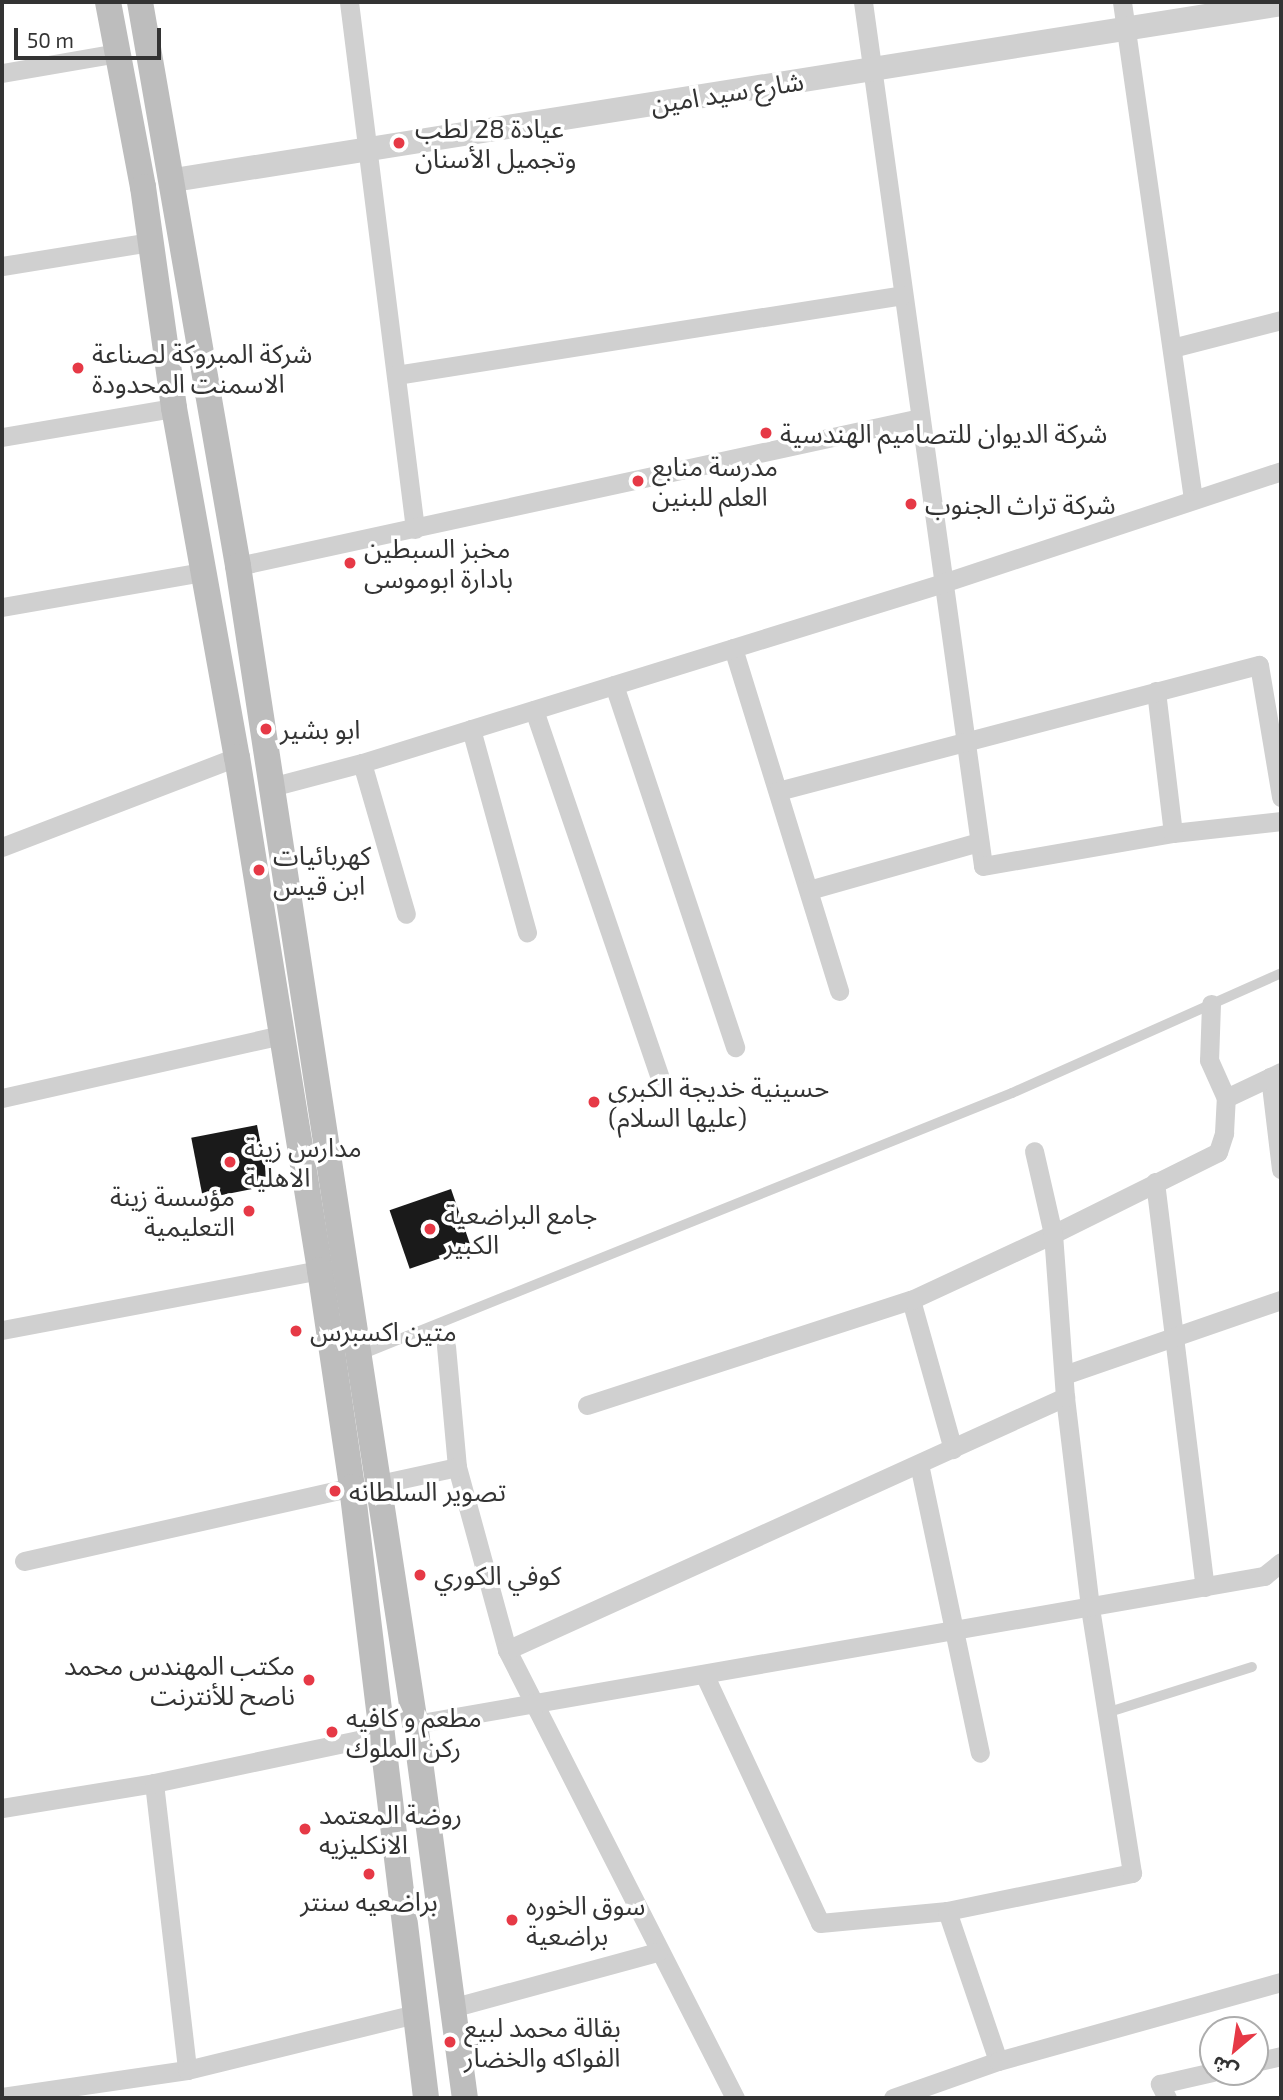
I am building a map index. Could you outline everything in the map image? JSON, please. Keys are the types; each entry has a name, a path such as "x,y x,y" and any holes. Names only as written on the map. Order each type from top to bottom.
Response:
{"main road":[{"path":"108,2 143,187 174,408 237,757 320,1270 352,1488 426,2098"},
{"path":"140,2 174,180 238,566 415,1724 466,2098"},
{"path":"143,187 174,180"},
{"path":"203,572 238,566"}],"street":[{"path":"349,2 415,529"},
{"path":"863,2 983,866 1173,834 1281,821"},
{"path":"1122,2 1194,499"},
{"name":"شارع سيد امين","path":"174,180 1281,4"},
{"path":"2,73 118,53"},
{"path":"2,266 150,242"},
{"path":"396,375 903,295"},
{"path":"1172,348 1281,320"},
{"path":"2,437 174,408"},
{"path":"238,566 920,418"},
{"path":"271,786 362,763 943,583 1281,471"},
{"path":"2,607 203,572"},
{"path":"733,648 839,991"},
{"path":"778,791 966,744 1259,665 1281,797"},
{"path":"614,685 735,1047"},
{"path":"1156,691 1173,834"},
{"path":"534,710 659,1075"},
{"path":"471,729 527,932"},
{"path":"2,847 237,757"},
{"path":"362,763 406,914"},
{"path":"809,890 979,842"},
{"path":"587,1405 911,1300 1054,1234 1218,1152 1224,1133 1226,1098 1209,1060 1211,1004"},
{"path":"2,1098 281,1035"},
{"path":"1226,1098 1275,1074 1281,1169"},
{"path":"705,1676 820,1923 947,1911 1132,1873 1090,1607 1065,1397 1054,1234 1034,1151"},
{"path":"1155,1182 1172,1337 1205,1587"},
{"path":"2,1331 320,1270"},
{"path":"911,1300 953,1449"},
{"path":"1063,1375 1281,1300"},
{"path":"446,1346 457,1467 507,1650 658,1952 735,2098"},
{"path":"507,1650 1065,1397"},
{"path":"919,1464 980,1753"},
{"path":"379,1484 457,1467"},
{"path":"24,1561 352,1488"},
{"path":"415,1724 705,1676 1264,1576 1281,1562"},
{"path":"2,1808 154,1783 382,1735"},
{"path":"154,1783 187,2070"},
{"path":"947,1911 998,2061"},
{"path":"455,2007 658,1952"},
{"path":"893,2098 998,2061 1281,1982"},
{"path":"2,2096 187,2070 415,2014"},
{"path":"1167,2098 1160,2084 1199,2074"}],"lane":[{"path":"359,1355 1012,1093 1281,972"},
{"path":"1107,1713 1252,1667"}],"building":[{"name":"مدارس زينة الاهلية","path":"257,1125 269,1186 203,1199 191,1138"},
{"name":"جامع البراضعية الكبير","path":"451,1189 471,1248 410,1269 390,1210"}],"place":[{"name":"عيادة 28 لطب وتجميل الأسنان","path":"399,143"},
{"name":"شركة المبروكة لصناعة الاسمنت المحدودة","path":"78,368"},
{"name":"شركة الديوان للتصاميم الهندسية","path":"766,433"},
{"name":"مدرسة منابع العلم للبنين","path":"638,481"},
{"name":"شركة تراث الجنوب","path":"911,504"},
{"name":"مخبز السبطين بادارة ابوموسى","path":"350,563"},
{"name":"ابو بشير","path":"266,729"},
{"name":"كهربائيات ابن قيس","path":"259,870"},
{"name":"حسينية خديجة الكبرى (عليها السلام)","path":"594,1102"},
{"name":"مدارس زينة الاهلية","path":"230,1162"},
{"name":"مؤسسة زينة التعليمية","path":"249,1211"},
{"name":"جامع البراضعية الكبير","path":"430,1229"},
{"name":"متين اكسبرس","path":"296,1331"},
{"name":"تصوير السلطانه","path":"335,1491"},
{"name":"كوفي الكوري","path":"420,1575"},
{"name":"مكتب المهندس محمد ناصح للأنترنت","path":"309,1680"},
{"name":"مطعم و كافيه ركن الملوك","path":"332,1732"},
{"name":"روضة المعتمد الانكليزيه","path":"305,1829"},
{"name":"براضعيه سنتر","path":"369,1874"},
{"name":"سوق الخوره براضعية","path":"512,1920"},
{"name":"بقالة محمد لبيع الفواكه والخضار","path":"450,2042"}]}
